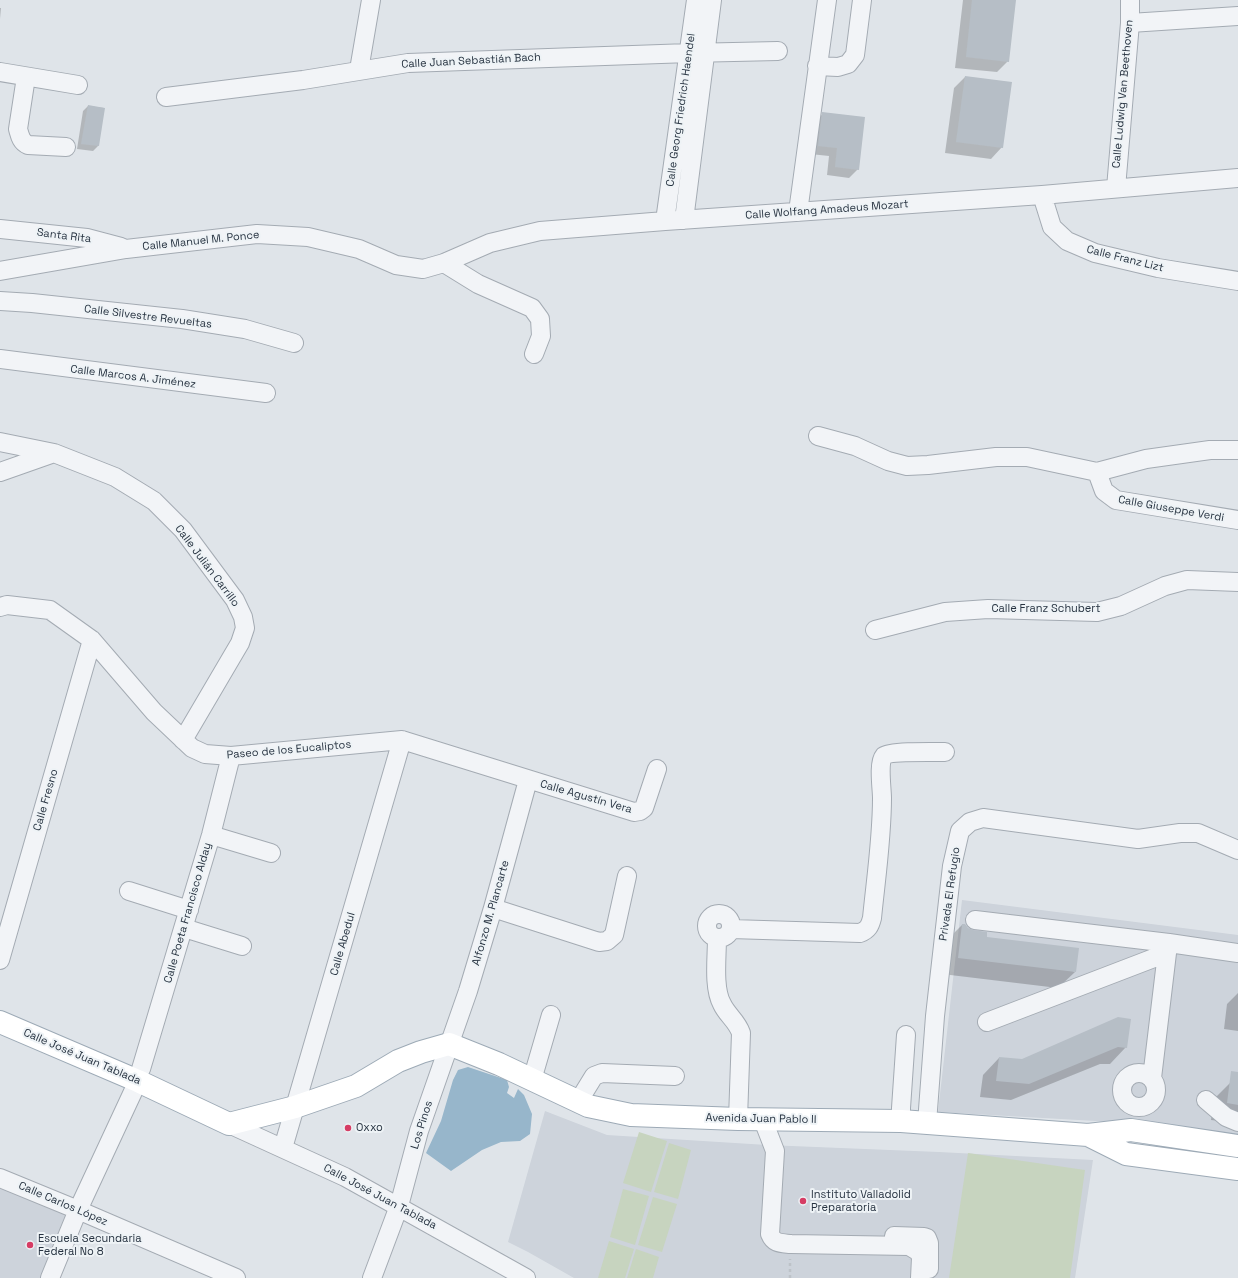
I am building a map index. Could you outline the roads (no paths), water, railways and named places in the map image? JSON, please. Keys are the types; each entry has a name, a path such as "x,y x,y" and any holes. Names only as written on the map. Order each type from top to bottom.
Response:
{"main road":[{"name":"Calle José Juan Tablada","path":"0,1022 140,1075 229,1124"},
{"path":"229,1124 295,1107 356,1086 398,1060 449,1044"},
{"name":"Avenida Juan Pablo II","path":"449,1044 480,1056 588,1106 631,1115 770,1120 901,1121 1088,1135 1131,1130 1238,1146"},
{"name":"Avenida Juan Pablo II","path":"1088,1135 1126,1154 1238,1169"}],"street":[{"path":"359,70 371,0"},
{"name":"Calle Georg Friedrich Haendel","path":"684,220 697,53 696,0"},
{"name":"Calle Georg Friedrich Haendel","path":"665,221 697,53 712,0"},
{"path":"798,212 827,0"},
{"path":"817,66 838,67 848,64 855,55 862,0"},
{"name":"Calle Ludwig Van Beethoven","path":"1116,188 1130,22 1130,0"},
{"path":"1130,22 1238,16"},
{"name":"Calle Juan Sebastián Bach","path":"166,97 303,80 408,62 778,51"},
{"path":"0,72 78,85"},
{"path":"26,77 18,129 23,143 28,145 66,147"},
{"name":"Calle Wolfang Amadeus Mozart","path":"423,268 444,263 490,243 540,231 1042,195 1238,178"},
{"name":"Calle Franz Lizt","path":"1042,195 1052,227 1067,241 1102,255 1158,268 1238,281"},
{"name":"Santa Rita","path":"0,229 87,238 126,249"},
{"name":"Calle Manuel M. Ponce","path":"0,271 126,249 257,234 308,237 358,250 396,265 423,268"},
{"path":"444,263 478,284 532,308 540,319 541,336 534,354"},
{"name":"Calle Silvestre Revueltas","path":"0,301 182,319 245,329 294,343"},
{"name":"Calle Marcos A. Jiménez","path":"0,359 266,393"},
{"path":"818,436 856,446 888,461 907,466 996,457 1027,457 1097,472 1146,459 1210,450 1238,450"},
{"name":"Calle Julián Carrillo","path":"0,442 54,453 115,477 154,501 183,530 235,600 243,617 245,628 240,643 183,740"},
{"path":"0,472 54,453"},
{"name":"Calle Giuseppe Verdi","path":"1097,472 1104,491 1116,500 1238,520"},
{"name":"Calle Franz Schubert","path":"875,630 944,612 988,609 1097,612 1121,606 1165,586 1187,580 1238,582"},
{"name":"Paseo de los Eucaliptos","path":"0,607 7,605 50,610 92,640 154,712 192,748 205,754 231,756 402,740 528,780"},
{"name":"Calle Fresno","path":"0,960 92,640"},
{"name":"Calle Abedul","path":"283,1148 402,740"},
{"path":"738,1119 741,1033 738,1024 722,1004 716,990 724,934 860,933 866,931 870,926 872,918 879,852 882,799 882,760 886,755 896,753 945,752"},
{"name":"Calle Poeta Francisco Alday","path":"50,1278 78,1210 140,1075 211,835 231,756"},
{"name":"Calle Agustín Vera","path":"528,780 634,812 640,811 644,808 657,769"},
{"name":"Alfonzo M. Plancarte","path":"449,1044 468,991 493,908 528,780"},
{"name":"Privada El Refugio","path":"927,1123 935,1016 952,866 960,831 970,822 983,818 1138,839 1180,833 1198,833 1238,850"},
{"path":"211,835 271,853"},
{"path":"493,908 599,942 607,941 614,935 627,876"},
{"path":"129,891 189,910"},
{"path":"975,920 1168,948 1238,953"},
{"path":"184,928 242,946"},
{"path":"987,1022 1168,948"},
{"path":"1152,1078 1168,948"},
{"path":"532,1080 551,1015"},
{"path":"901,1121 906,1035"},
{"name":"Los Pinos","path":"372,1278 399,1206 419,1131 449,1044"},
{"path":"578,1102 594,1076 602,1073 675,1076"},
{"path":"1206,1100 1226,1117 1238,1122"},
{"path":"770,1120 786,1150 782,1238"},
{"name":"Calle José Juan Tablada","path":"229,1124 345,1177 526,1278"},
{"name":"Calle Carlos López","path":"0,1178 236,1278"},
{"path":"782,1238 787,1234 924,1237 927,1238 929,1243 929,1278"},
{"path":"782,1238 909,1246 919,1252 920,1278"}],"water":[{"path":"468,1067 507,1080 509,1087 507,1093 514,1098 518,1089 524,1095 532,1114 530,1134 520,1141 501,1142 482,1150 451,1171 426,1153 441,1121 453,1080 458,1070"}],"place":[{"name":"Oxxo","path":"348,1128"},
{"name":"Instituto Valladolid Preparatoria","path":"803,1201"},
{"name":"Escuela Secundaria Federal No 8","path":"30,1245"}]}
